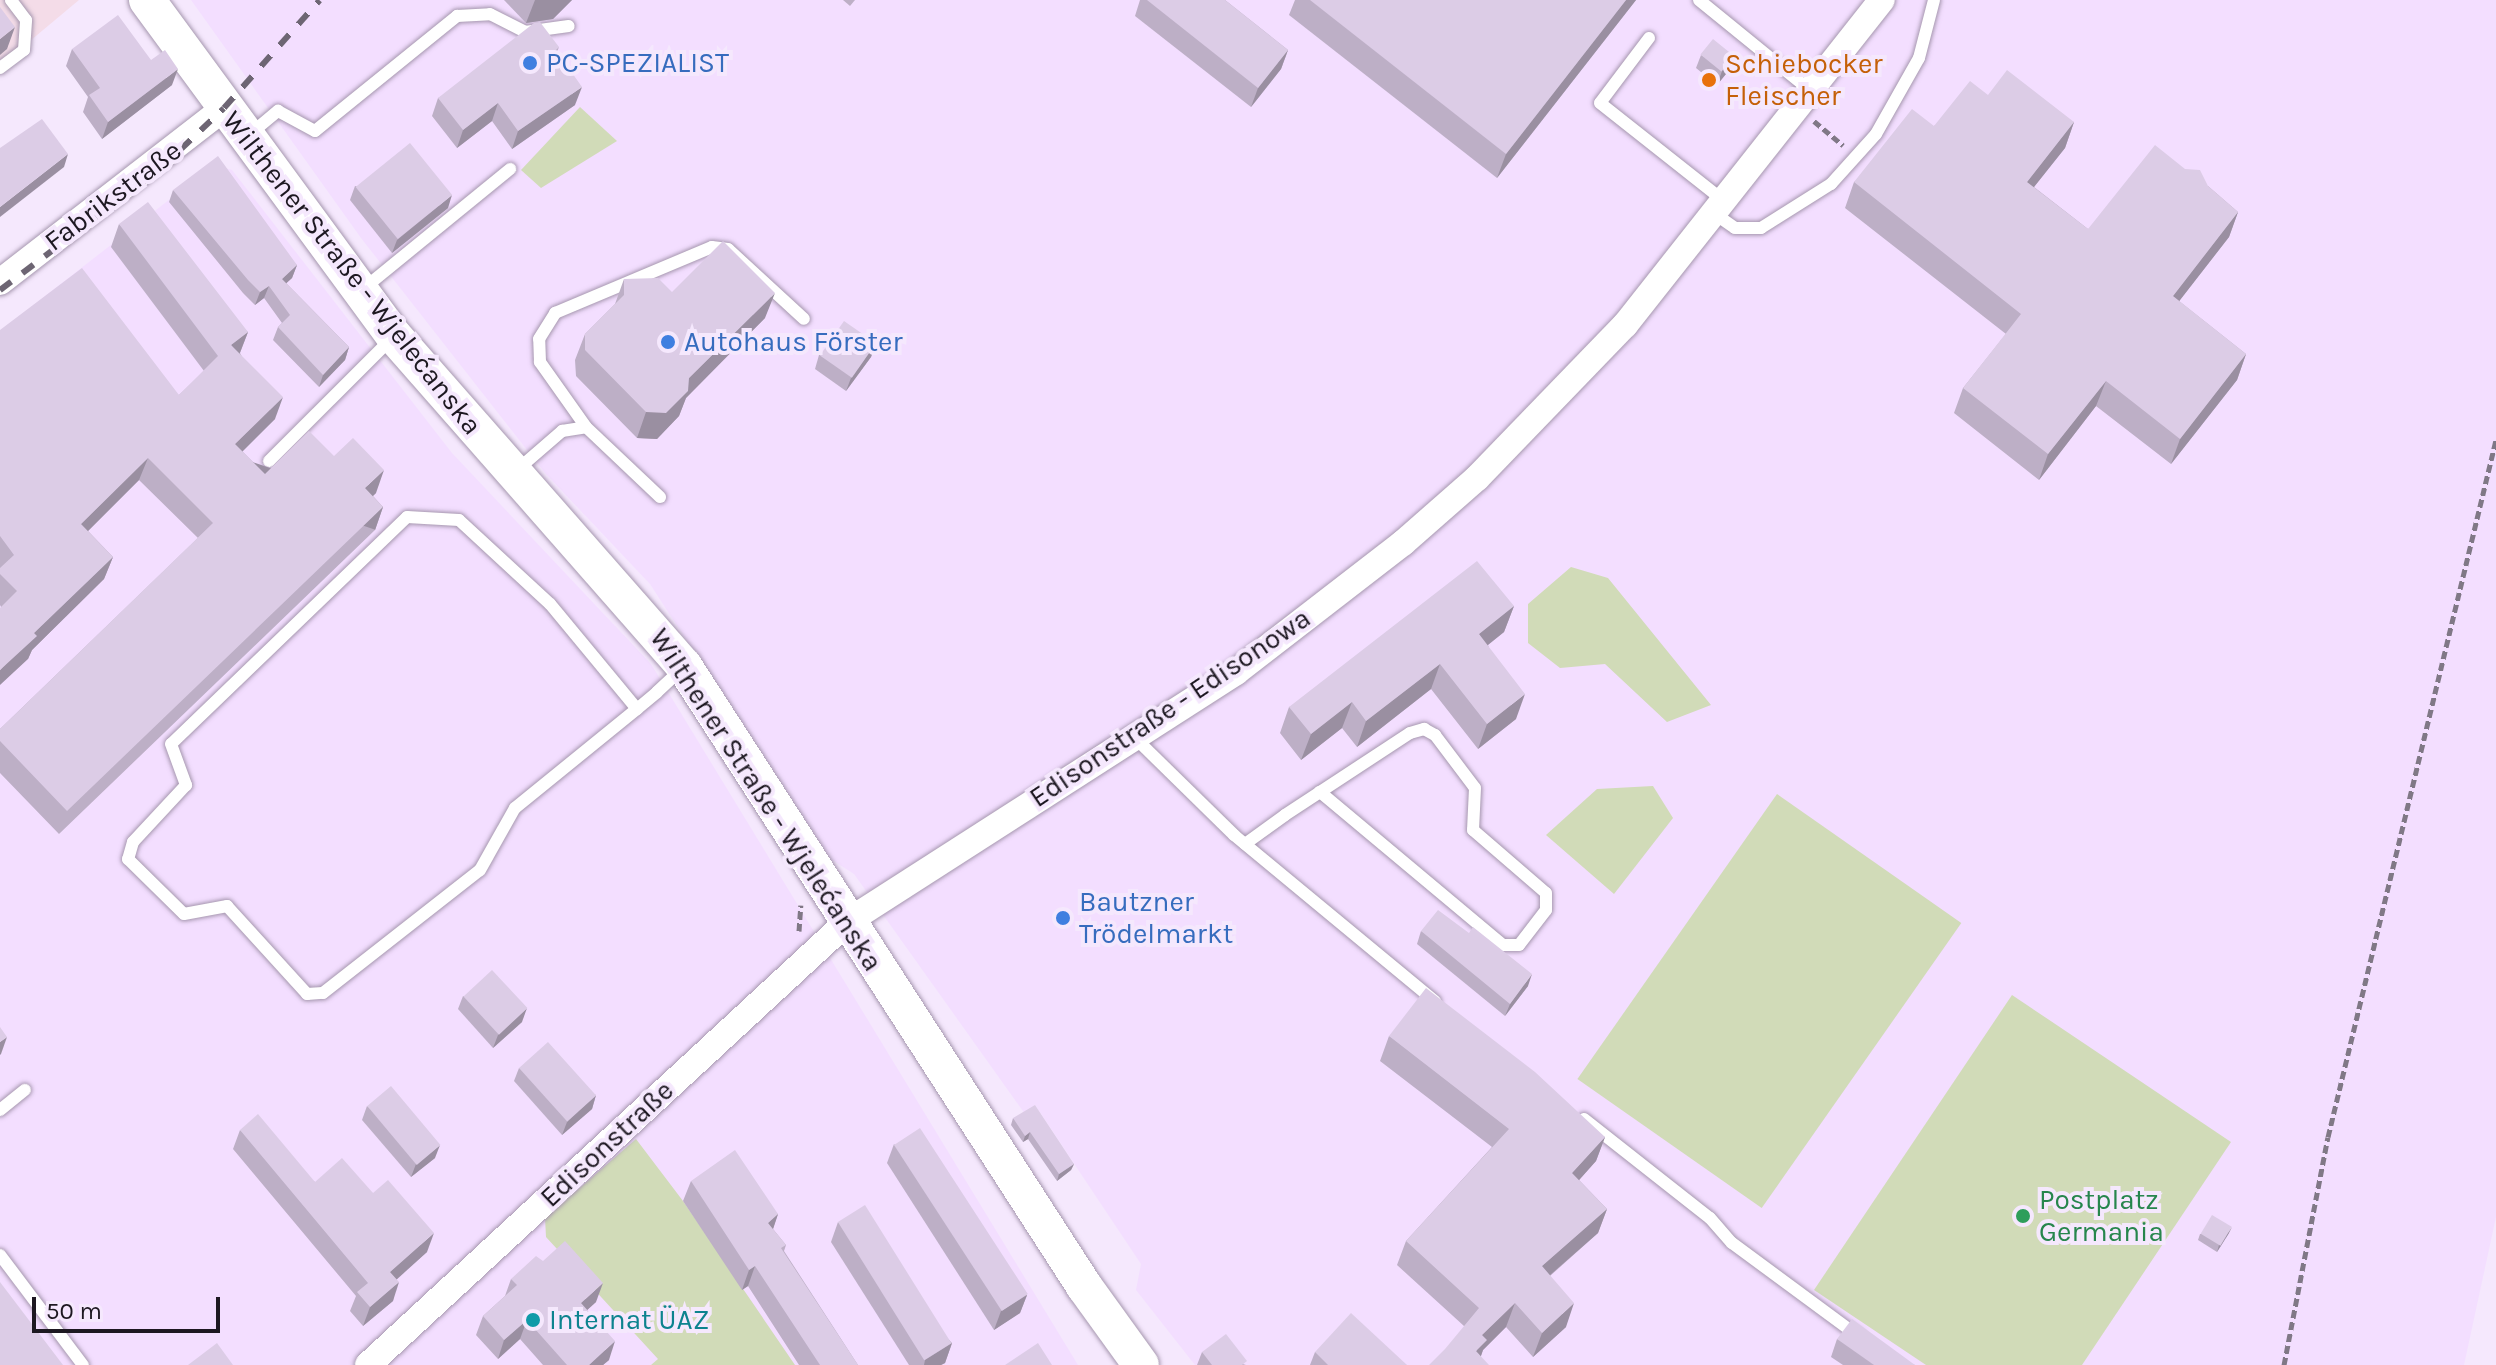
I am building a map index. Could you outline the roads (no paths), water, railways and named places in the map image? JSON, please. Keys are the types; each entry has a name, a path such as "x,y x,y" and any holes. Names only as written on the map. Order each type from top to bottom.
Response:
{"main road":[{"name":"Wilthener Straße - Wjelećanska","path":"147,0 394,336 512,475 684,666 847,922 1141,1365"}],"street":[{"name":"Edisonstraße - Edisonowa","path":"847,922 1236,672 1322,608 1477,478 1625,325 1882,0"},
{"name":"Fabrikstraße","path":"0,282 224,108"},
{"name":"Edisonstraße","path":"368,1365 847,922"}],"lane":[{"path":"0,68 24,50 26,20 11,0"},
{"path":"1699,0 1804,99"},
{"path":"1649,38 1600,103 1719,207 1735,228 1761,228 1831,184 1876,134 1919,58 1934,0"},
{"path":"246,137 278,111 315,131 457,16 490,14 525,32 569,26"},
{"path":"360,291 510,169"},
{"path":"660,497 586,427 540,362 539,339 555,313 712,247 728,249 804,319"},
{"path":"269,461 394,336"},
{"path":"512,475 562,431 586,427"},
{"path":"637,709 550,604 459,520 407,517 171,744 186,785 133,842 128,859 184,914 227,906 307,994 323,993 480,870 515,808 637,709 684,666"},
{"path":"1245,844 1320,792 1424,729 1435,735 1475,788 1473,830 1546,893 1546,910 1519,945 1503,945 1320,792"},
{"path":"1134,737 1245,844 1449,1012"},
{"path":"0,1110 25,1090"},
{"path":"1573,1110 1710,1218 1732,1243 1875,1348"},
{"path":"0,1255 83,1365"}],"railway":[{"path":"0,290 160,169 224,108 320,0"}],"place":[{"name":"PC-SPEZIALIST","path":"530,63"},
{"name":"Schiebocker Fleischer","path":"1709,80"},
{"name":"Autohaus Förster","path":"668,342"},
{"name":"Bautzner Trödelmarkt","path":"1063,918"},
{"name":"Postplatz Germania","path":"2023,1216"},
{"name":"Internat ÜAZ","path":"533,1320"}]}
